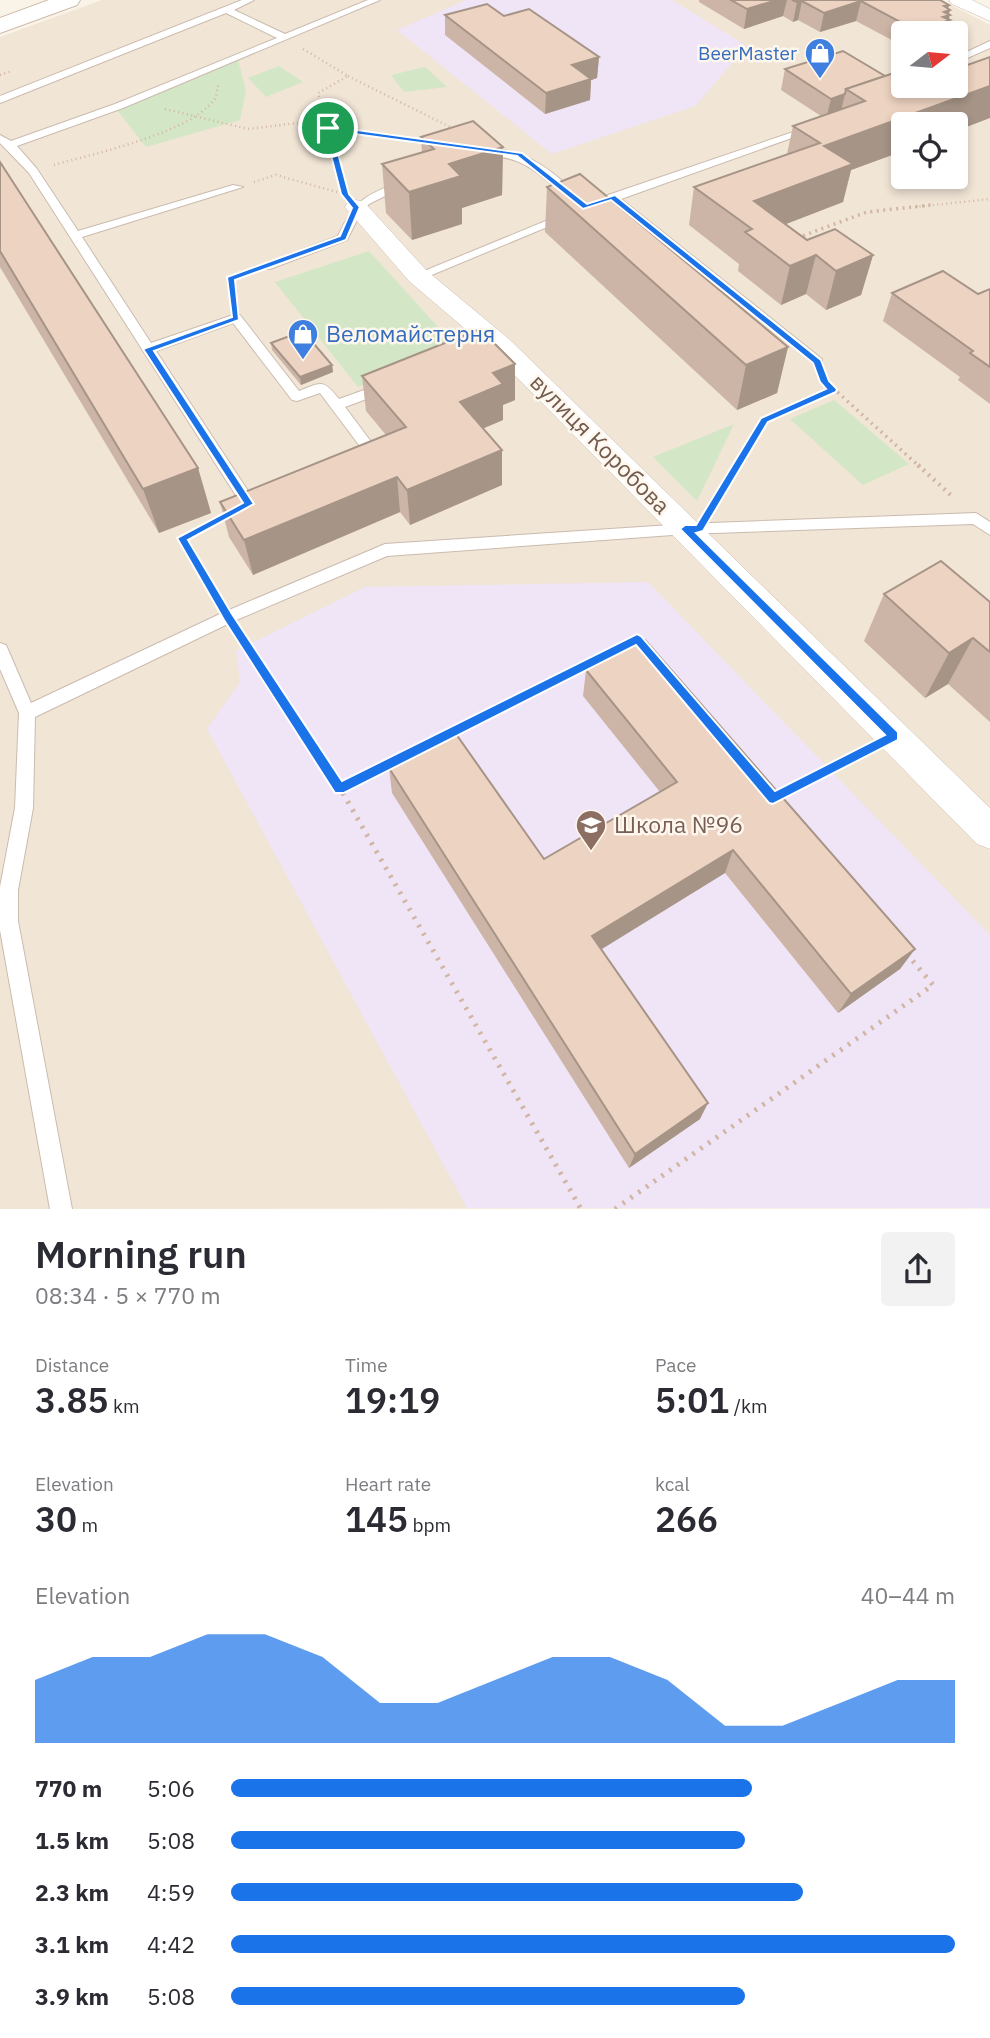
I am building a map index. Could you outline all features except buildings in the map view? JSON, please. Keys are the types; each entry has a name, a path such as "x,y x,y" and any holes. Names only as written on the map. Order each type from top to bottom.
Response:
{"main road":[{"path":"0,8 20,0"},
{"path":"0,26 69,0"}],"street":[{"path":"973,3 990,16"},
{"name":"вулиця Коробова","path":"356,207 418,276 692,529 990,832"}],"lane":[{"path":"0,100 250,0"},
{"path":"274,494 249,504 33,171 5,141 128,103 376,0"},
{"path":"226,9 285,38"},
{"path":"968,54 990,44"},
{"path":"418,276 612,197 823,126"},
{"path":"468,161 493,152 519,154 586,207"},
{"path":"266,266 343,238 356,207 365,199 416,180"},
{"path":"74,236 237,187"},
{"path":"612,197 817,362"},
{"path":"148,349 236,318 297,397 322,387 374,455 361,460"},
{"path":"336,405 399,382"},
{"path":"27,713 228,617 385,550 692,529 976,518 990,530"},
{"path":"0,650 27,713 24,808 9,890 8,921 61,1209"}],"path":[{"path":"285,38 348,76 464,134 493,152"},
{"path":"33,171 174,127 196,115 215,99 218,81 211,68"},
{"path":"237,187 276,175 345,194 318,93 348,76"},
{"path":"128,103 196,115 248,129 297,123 437,143"},
{"path":"792,239 867,212 990,199"},
{"path":"236,318 230,279 266,266"},
{"path":"817,362 824,382 976,518"},
{"path":"692,529 765,420 832,389"},
{"path":"249,504 182,538 228,617 340,789 581,1209"},
{"path":"340,789 637,639 646,650"},
{"path":"767,802 894,736"},
{"path":"773,799 782,809"},
{"path":"615,1209 933,985 898,944"}],"shaded area":[{"path":"102,0 941,0 990,25 990,1208 0,1209 0,37"},
{"path":"466,0 672,0 747,46 695,106 552,154 397,30"},
{"name":"Школа №96","path":"648,582 990,935 990,1208 467,1208 207,729 240,682 236,651 365,587"}],"green space":[{"path":"238,60 246,91 240,120 146,147 117,110"},
{"path":"279,66 303,82 266,97 248,78"},
{"path":"425,67 447,87 404,92 391,75"},
{"path":"369,251 458,349 358,387 275,282"},
{"path":"834,400 909,464 863,485 790,419"},
{"path":"734,424 697,501 653,457"}],"place":[{"name":"BeerMaster","path":"820,80"},
{"name":"Веломайстерня","path":"303,361"},
{"name":"Школа №96","path":"591,852"}],"route":[{"path":"328,128 519,154 586,207 612,197 817,362 824,382 832,389 765,420 699,528 685,529 894,736 773,799 637,639 340,789 228,617 182,538 249,504 148,349 236,318 230,279 343,238 356,207 345,194 328,128"}]}
